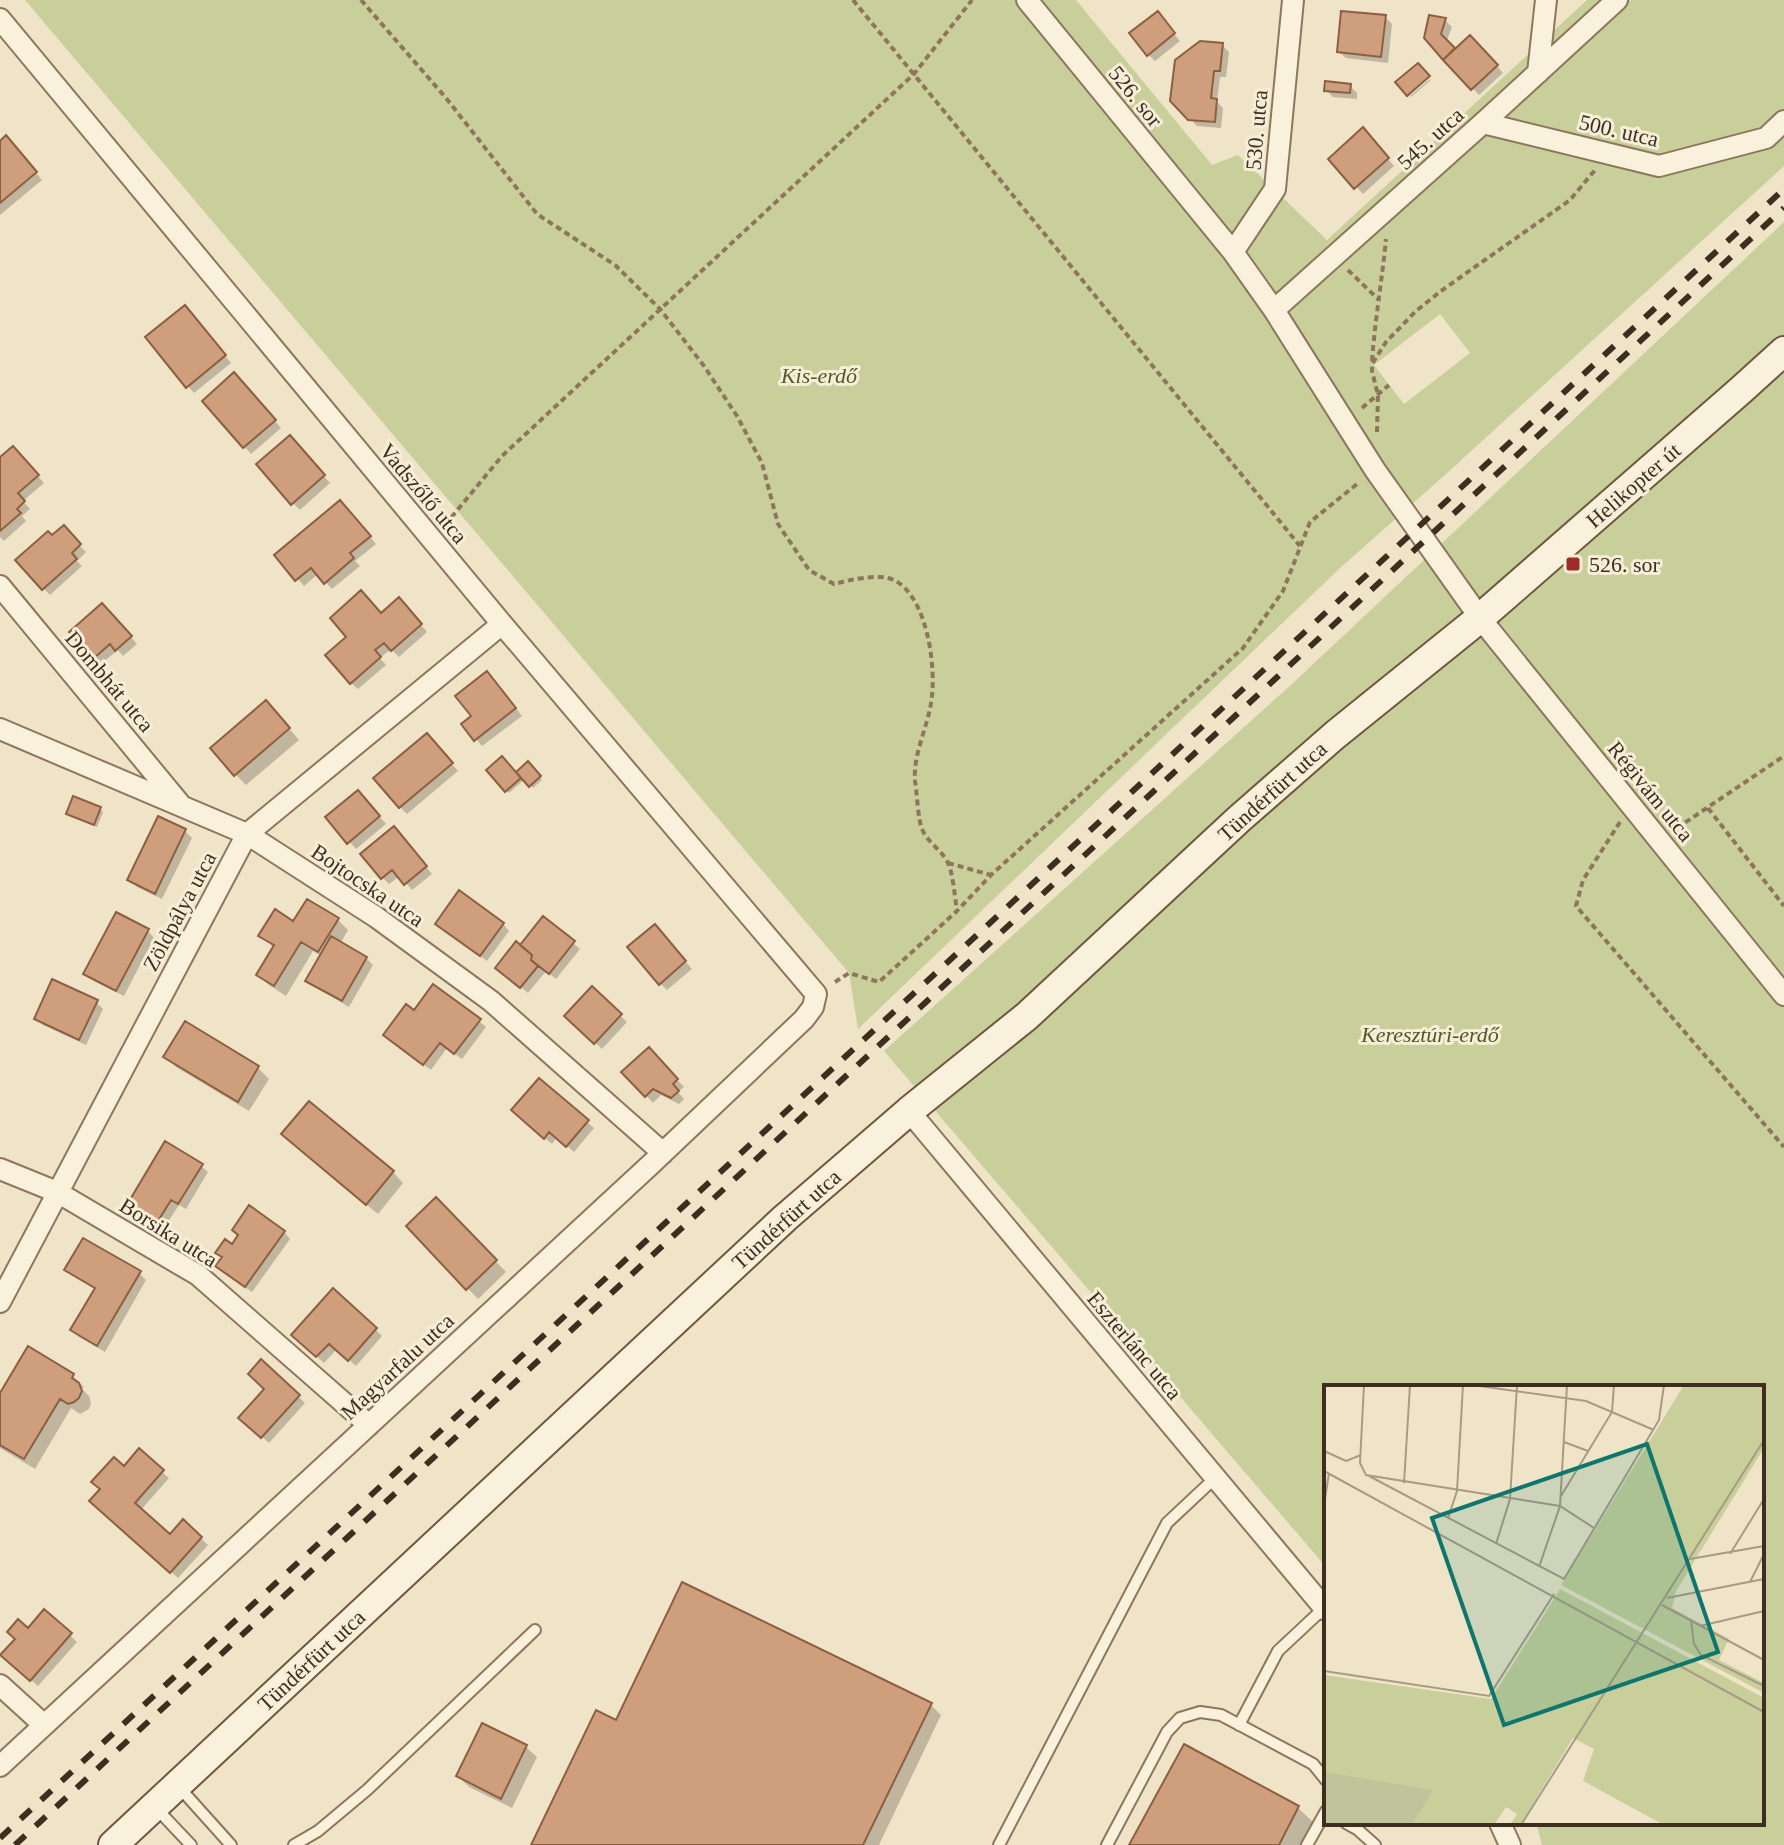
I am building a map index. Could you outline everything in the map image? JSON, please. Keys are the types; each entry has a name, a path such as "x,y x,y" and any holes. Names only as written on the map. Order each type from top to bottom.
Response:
{"street":[{"name":"526. sor","path":"1027,0 1233,252 1274,310 1375,470 1480,618"},
{"name":"530. utca","path":"1233,252 1275,189 1293,0"},
{"path":"1538,73 1546,0"},
{"name":"545. utca","path":"1274,310 1617,0"},
{"name":"Vadszőlő utca","path":"0,19 502,624 816,994"},
{"name":"500. utca","path":"1483,123 1659,166 1766,138 1784,121"},
{"name":"Helikopter út","path":"1480,618 1784,351"},
{"name":"Dombhát utca","path":"0,586 183,807"},
{"name":"Régivám utca","path":"1480,618 1784,995"},
{"name":"Tündérfürt utca","path":"113,1845 785,1218 909,1111 1027,1016 1239,819 1335,735 1480,618"},
{"name":"Zöldpálya utca","path":"0,1302 247,834 502,624"},
{"name":"Bojtocska utca","path":"0,729 247,834 376,917 491,1001 663,1153"},
{"name":"Magyarfalu utca","path":"0,1766 663,1153 804,1019 813,1007 816,994"},
{"name":"Eszterlánc utca","path":"909,1111 1324,1608"},
{"name":"Borsika utca","path":"0,1169 57,1192 198,1275 369,1425"},
{"path":"0,1685 44,1725"},
{"path":"1501,1825 1510,1845"}],"lane":[{"path":"999,1845 1167,1523 1215,1478"},
{"path":"1239,1725 1278,1651 1324,1610"},
{"path":"294,1845 318,1831 367,1790 535,1630"},
{"path":"1107,1845 1167,1732 1180,1718 1200,1712 1221,1715 1313,1764 1324,1778"},
{"path":"177,1785 231,1845"},
{"path":"155,1807 191,1845"},
{"path":"1307,1845 1324,1815"},
{"path":"1350,1825 1375,1845"}],"path":[{"path":"361,0 446,98 537,214 615,265 660,309 704,366 737,416 762,463 778,524 809,570 834,584 855,579 894,580 911,594 928,632 933,672 932,703 920,743 915,776 921,829 948,863 957,911"},
{"path":"367,7 371,0"},
{"path":"853,0 1300,546"},
{"path":"433,541 502,456 914,74 972,0"},
{"path":"1372,364 1386,342 1416,311 1570,200 1594,174 1601,151"},
{"path":"816,994 849,973 879,982 957,911 991,875 1243,648 1283,591 1310,522 1375,470 1378,395 1372,364 1389,207"},
{"path":"1334,257 1378,299"},
{"path":"1345,423 1389,385"},
{"path":"1659,840 1784,756"},
{"path":"1708,808 1784,906"},
{"path":"1635,810 1621,820 1583,880 1576,906 1784,1147"},
{"path":"948,863 991,875"}],"green space":[{"name":"Kis-erdő","path":"25,0 1076,0 1212,165 1238,155 1327,240 1587,0 1784,0 1784,166 1339,569 858,1029 849,973","holes":["1440,314 1470,353 1404,404 1374,365"]},
{"name":"Keresztúri-erdő","path":"1784,222 1784,1845 1542,1845 1537,1825 1764,1825 1764,1385 1324,1385 1324,1565 884,1051 1293,683"}],"building":[{"path":"1158,11 1175,33 1147,56 1129,33"},
{"path":"1341,11 1386,15 1381,57 1337,52"},
{"path":"1429,15 1446,18 1441,34 1455,48 1443,60 1424,38"},
{"path":"1470,35 1498,65 1471,90 1443,60"},
{"path":"1200,41 1223,43 1220,71 1214,71 1211,98 1217,99 1215,122 1188,120 1170,101 1175,60"},
{"path":"1418,63 1430,76 1407,96 1395,82"},
{"path":"1325,81 1351,84 1350,93 1324,91"},
{"path":"1363,127 1389,158 1354,189 1328,159"},
{"path":"6,135 37,172 0,203 0,141"},
{"path":"185,305 226,355 186,388 145,337"},
{"path":"234,372 276,420 243,448 202,401"},
{"path":"290,435 325,475 291,505 256,464"},
{"path":"13,446 39,475 18,493 25,501 17,509 21,513 0,531 0,457"},
{"path":"340,500 371,536 350,553 354,558 324,584 311,568 295,581 274,555"},
{"path":"64,525 81,544 72,553 77,559 42,590 15,560 48,531 52,535"},
{"path":"361,590 381,613 399,597 422,624 391,651 384,643 375,650 381,657 350,684 325,655 346,637 330,618"},
{"path":"102,603 132,636 115,651 110,644 93,659 69,632"},
{"path":"487,671 516,708 474,741 461,724 471,716 455,696"},
{"path":"266,700 290,728 234,776 210,748"},
{"path":"427,733 453,763 399,808 373,778"},
{"path":"502,756 521,778 505,792 486,770"},
{"path":"528,761 541,776 529,787 516,772"},
{"path":"358,790 380,816 347,844 325,817"},
{"path":"73,796 101,807 94,825 66,814"},
{"path":"158,816 186,829 155,894 127,880"},
{"path":"394,826 427,866 404,885 392,870 381,879 360,854"},
{"path":"459,890 504,923 480,956 435,924"},
{"path":"307,899 339,918 318,952 301,942 274,986 256,975 274,945 258,936 275,909 293,921"},
{"path":"116,912 149,929 116,991 83,974"},
{"path":"543,916 575,941 549,974 531,960 532,955 520,945"},
{"path":"655,924 686,961 659,985 627,947"},
{"path":"331,936 367,957 342,1001 305,981"},
{"path":"516,941 532,955 531,960 538,966 520,988 495,968"},
{"path":"52,979 98,1000 79,1040 34,1019"},
{"path":"433,984 481,1019 454,1054 440,1043 423,1065 383,1035 406,1004 414,1010"},
{"path":"592,986 622,1014 594,1044 564,1016"},
{"path":"185,1021 259,1066 238,1102 163,1057"},
{"path":"649,1047 678,1079 673,1084 679,1091 671,1098 653,1089 645,1097 621,1072"},
{"path":"539,1078 589,1120 566,1147 549,1132 544,1139 511,1110"},
{"path":"309,1101 394,1171 366,1205 281,1134"},
{"path":"165,1141 203,1164 178,1204 171,1200 155,1226 125,1208"},
{"path":"436,1197 497,1260 466,1290 406,1226"},
{"path":"249,1205 285,1231 245,1287 215,1266 222,1257 215,1253 225,1239 232,1244 238,1235 232,1230"},
{"path":"83,1238 141,1271 97,1346 70,1330 95,1288 64,1270"},
{"path":"333,1288 377,1328 348,1361 329,1344 316,1357 291,1335"},
{"path":"28,1346 74,1374 72,1378 79,1383 82,1391 74,1402 68,1404 60,1399 24,1459 0,1445 0,1393"},
{"path":"261,1359 300,1395 261,1438 238,1418 264,1389 248,1374"},
{"path":"139,1448 164,1470 135,1503 170,1534 183,1519 202,1537 170,1573 89,1501 100,1489 91,1482 114,1457 124,1466"},
{"path":"682,1582 932,1703 863,1845 531,1845 596,1710 616,1720"},
{"path":"44,1609 72,1633 30,1681 0,1655 15,1639 7,1632 18,1619 28,1628"},
{"path":"482,1723 527,1745 501,1799 456,1776"},
{"path":"1184,1744 1299,1806 1279,1845 1129,1845"}],"railway":[{"path":"0,1838 1784,189"},
{"path":"15,1845 1784,208"}],"place":[{"name":"526. sor","path":"1573,564"}]}
